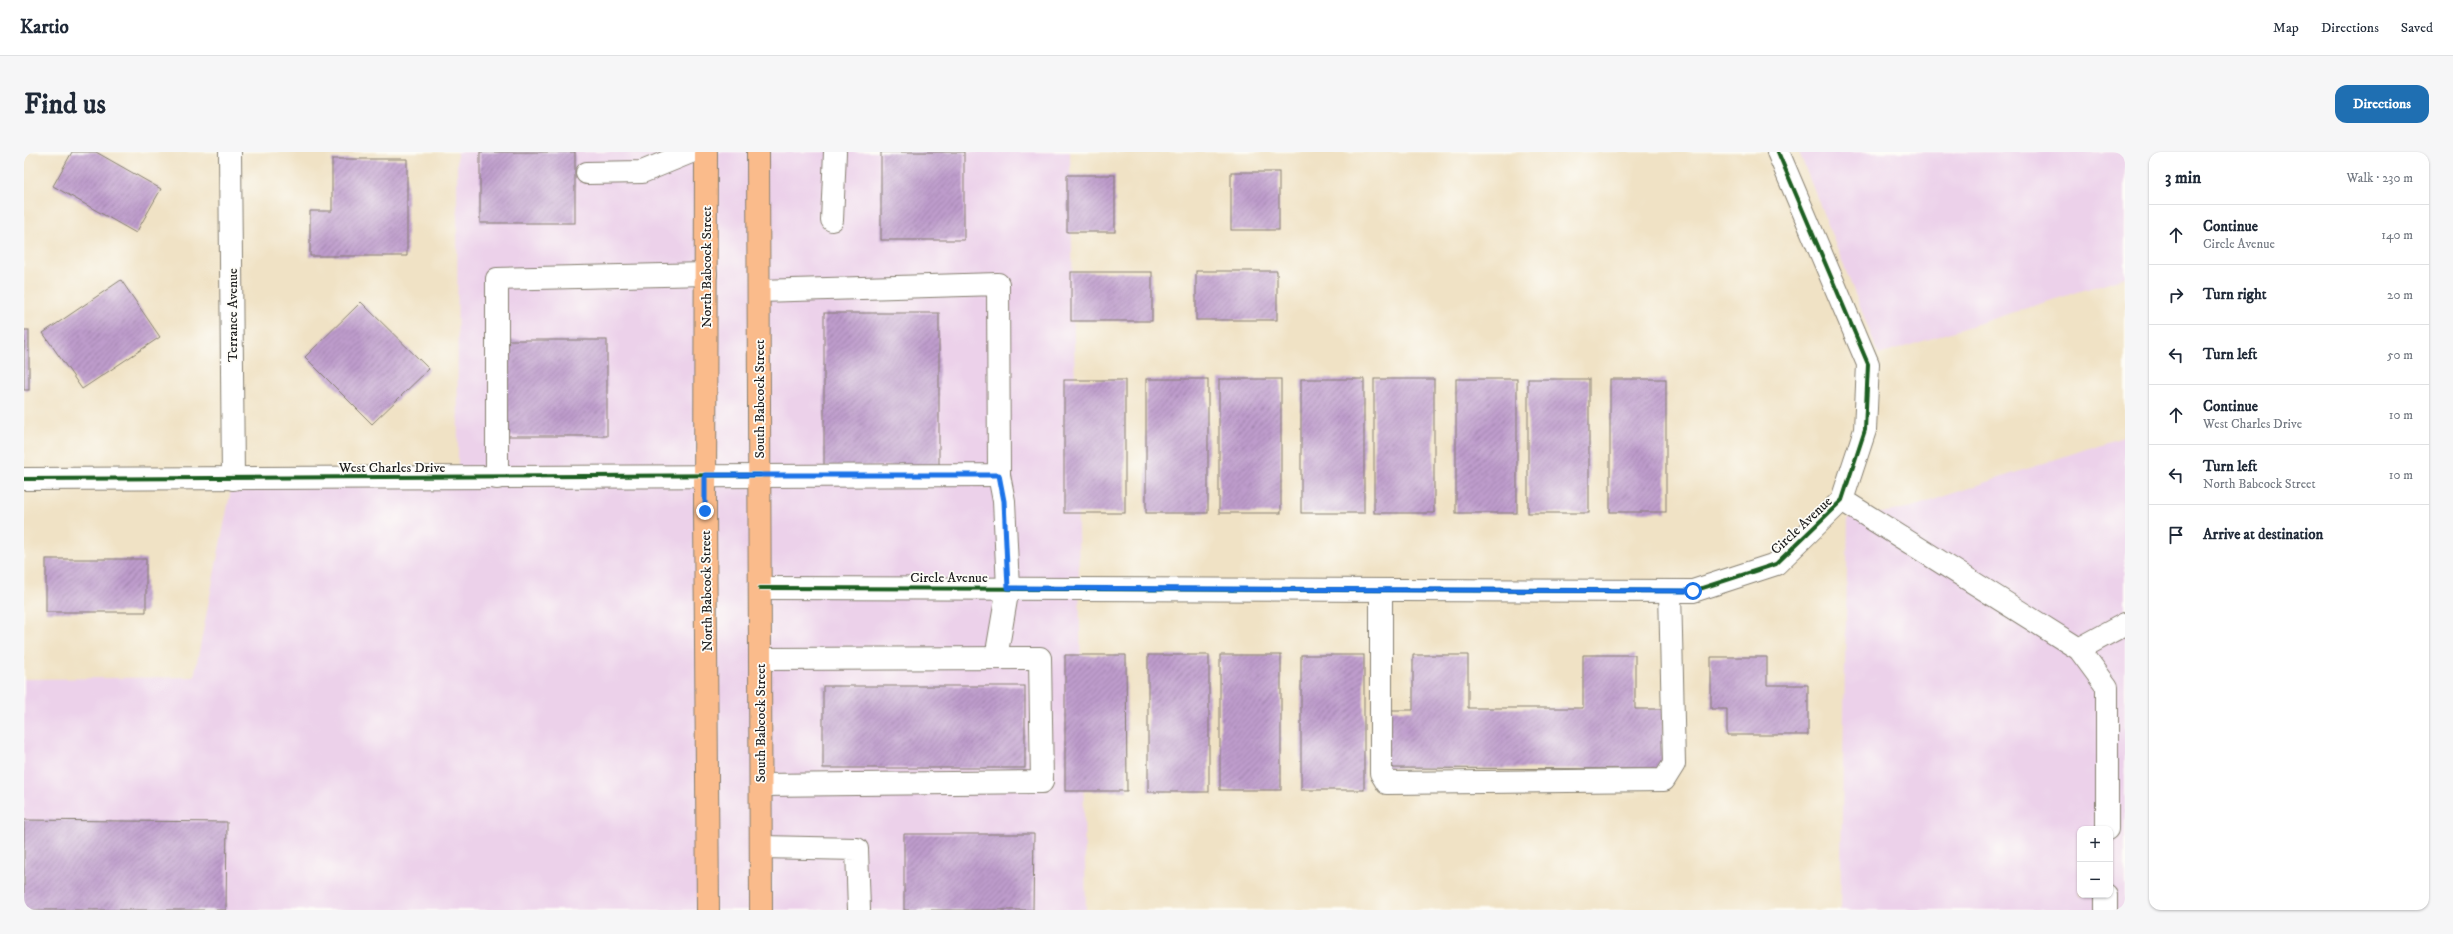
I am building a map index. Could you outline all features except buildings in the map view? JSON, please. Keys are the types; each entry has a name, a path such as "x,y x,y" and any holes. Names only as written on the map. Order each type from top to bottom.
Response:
{"main road":[{"name":"North Babcock Street","path":"706,152 705,475 708,910"},
{"name":"South Babcock Street","path":"758,152 761,910"}],"street":[{"name":"Terrance Avenue","path":"230,152 233,479"},
{"path":"587,173 642,172 691,152"},
{"path":"832,220 835,152"},
{"name":"Circle Avenue","path":"760,588 1693,591 1776,564 1842,500 1865,430 1868,364 1778,152"},
{"path":"497,478 497,279 706,274"},
{"path":"759,291 998,284 999,475 1004,501 1008,588 996,658"},
{"name":"West Charles Drive","path":"24,479 497,478 705,475 999,475"},
{"path":"1842,500 2079,649 2107,688 2116,787 2108,826"},
{"path":"1381,590 1381,773 1387,783 1664,780 1674,764 1670,591"},
{"path":"2079,649 2125,624"},
{"path":"760,659 1040,658 1042,782 761,785"},
{"path":"761,847 858,849 858,910"},
{"path":"2106,898 2106,910"}],"shaded area":[{"path":"457,152 1070,152 1086,910 24,910 24,679 194,677 233,479 458,478"},
{"path":"1799,152 2125,152 2125,277 1879,355"},
{"path":"2125,436 2125,910 1840,910 1848,518 1906,509"}],"cycle path":[{"path":"760,588 1693,591 1776,564 1842,500 1865,430 1868,364 1778,152"},
{"path":"24,479 760,475"}],"route":[{"path":"705,511 705,475 999,475 1004,501 1007,535 1008,588 1693,591"}]}
